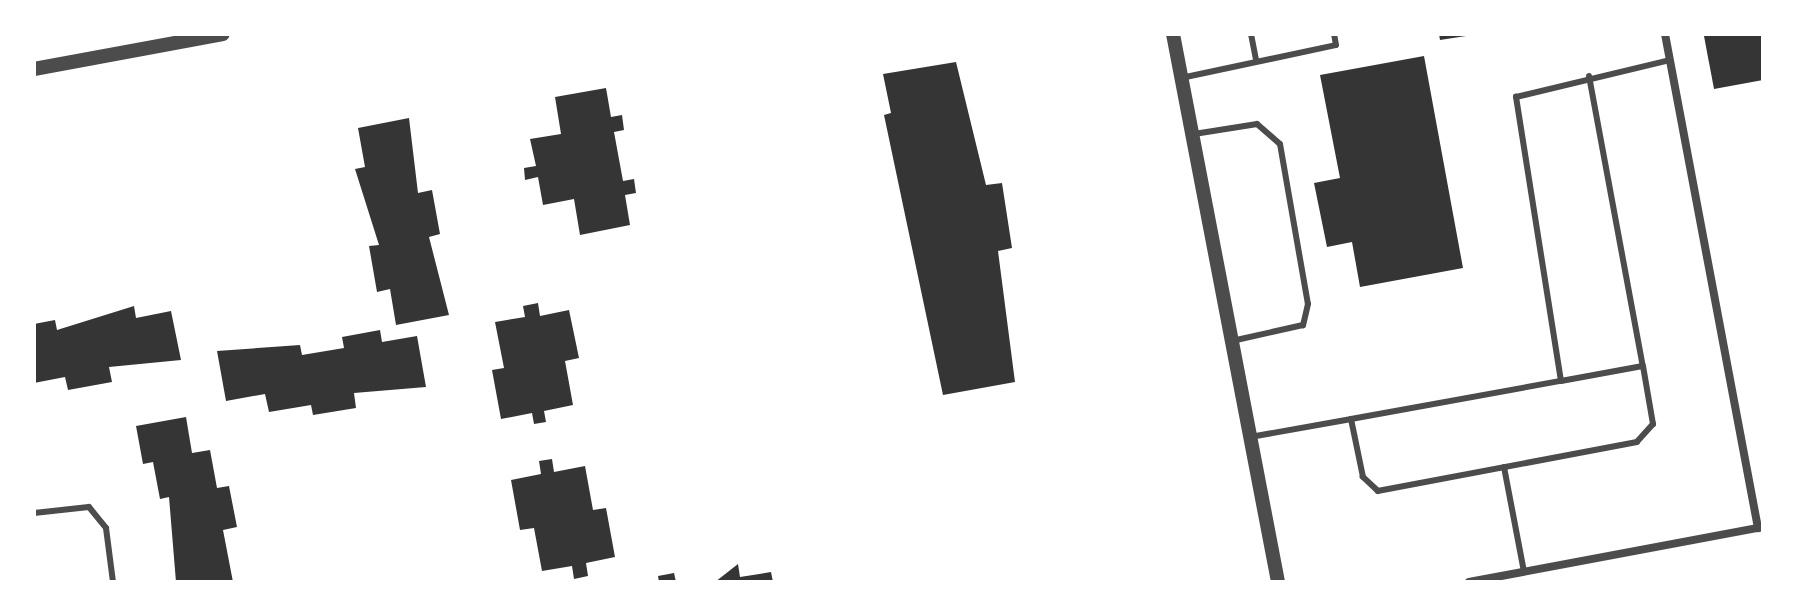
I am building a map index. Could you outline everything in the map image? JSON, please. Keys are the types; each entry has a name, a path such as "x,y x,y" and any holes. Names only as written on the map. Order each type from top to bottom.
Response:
{"street":[{"path":"34,69 184,38 223,34"},
{"path":"1173,34 1278,582"},
{"path":"1469,582 1761,527 1665,34"}],"lane":[{"path":"1251,34 1256,59"},
{"path":"1181,78 1256,59 1336,45 1334,34"},
{"path":"1561,381 1513,109 1526,89 1670,60"},
{"path":"1351,419 1363,477 1378,491 1648,435 1643,366 1589,76"},
{"path":"1192,134 1257,124 1280,144 1308,304 1303,325 1232,341"},
{"path":"1250,437 1643,366"},
{"path":"1504,467 1524,572"},
{"path":"34,513 89,507 106,528 113,582"}],"building":[{"path":"1439,34 1465,34 1466,36 1440,40"},
{"path":"1763,34 1763,80 1714,89 1704,36"},
{"path":"1424,56 1463,268 1360,287 1352,242 1327,247 1314,183 1340,178 1320,75"},
{"path":"956,62 986,185 1002,183 1012,248 998,251 1015,382 943,395 884,115 891,113 883,74"},
{"path":"606,88 611,117 622,115 624,130 614,132 623,181 634,179 636,193 625,195 630,225 580,235 574,199 543,205 538,177 525,180 524,168 536,166 530,139 561,134 555,97"},
{"path":"409,118 418,193 432,190 440,234 429,237 449,315 396,325 390,289 377,292 369,246 379,245 355,169 365,167 358,128"},
{"path":"538,303 540,316 569,310 579,358 565,361 573,405 544,411 546,422 534,424 532,413 501,419 492,370 504,368 495,322 525,317 523,306"},
{"path":"134,306 136,318 171,311 181,360 109,367 112,382 68,390 65,377 34,383 34,324 55,320 57,330"},
{"path":"380,330 382,342 417,336 426,387 354,393 356,408 313,415 311,405 269,412 265,394 226,401 217,351 300,345 302,355 344,348 342,337"},
{"path":"186,417 192,453 210,450 217,488 229,486 237,527 223,530 233,582 176,582 169,497 160,499 153,462 143,464 136,426"},
{"path":"552,459 554,472 585,466 593,510 606,508 615,557 586,563 588,576 574,579 572,566 542,571 534,528 520,530 511,480 541,474 539,461"},
{"path":"738,564 740,577 771,572 773,582 715,582"},
{"path":"674,573 676,582 659,582 658,576"}]}
